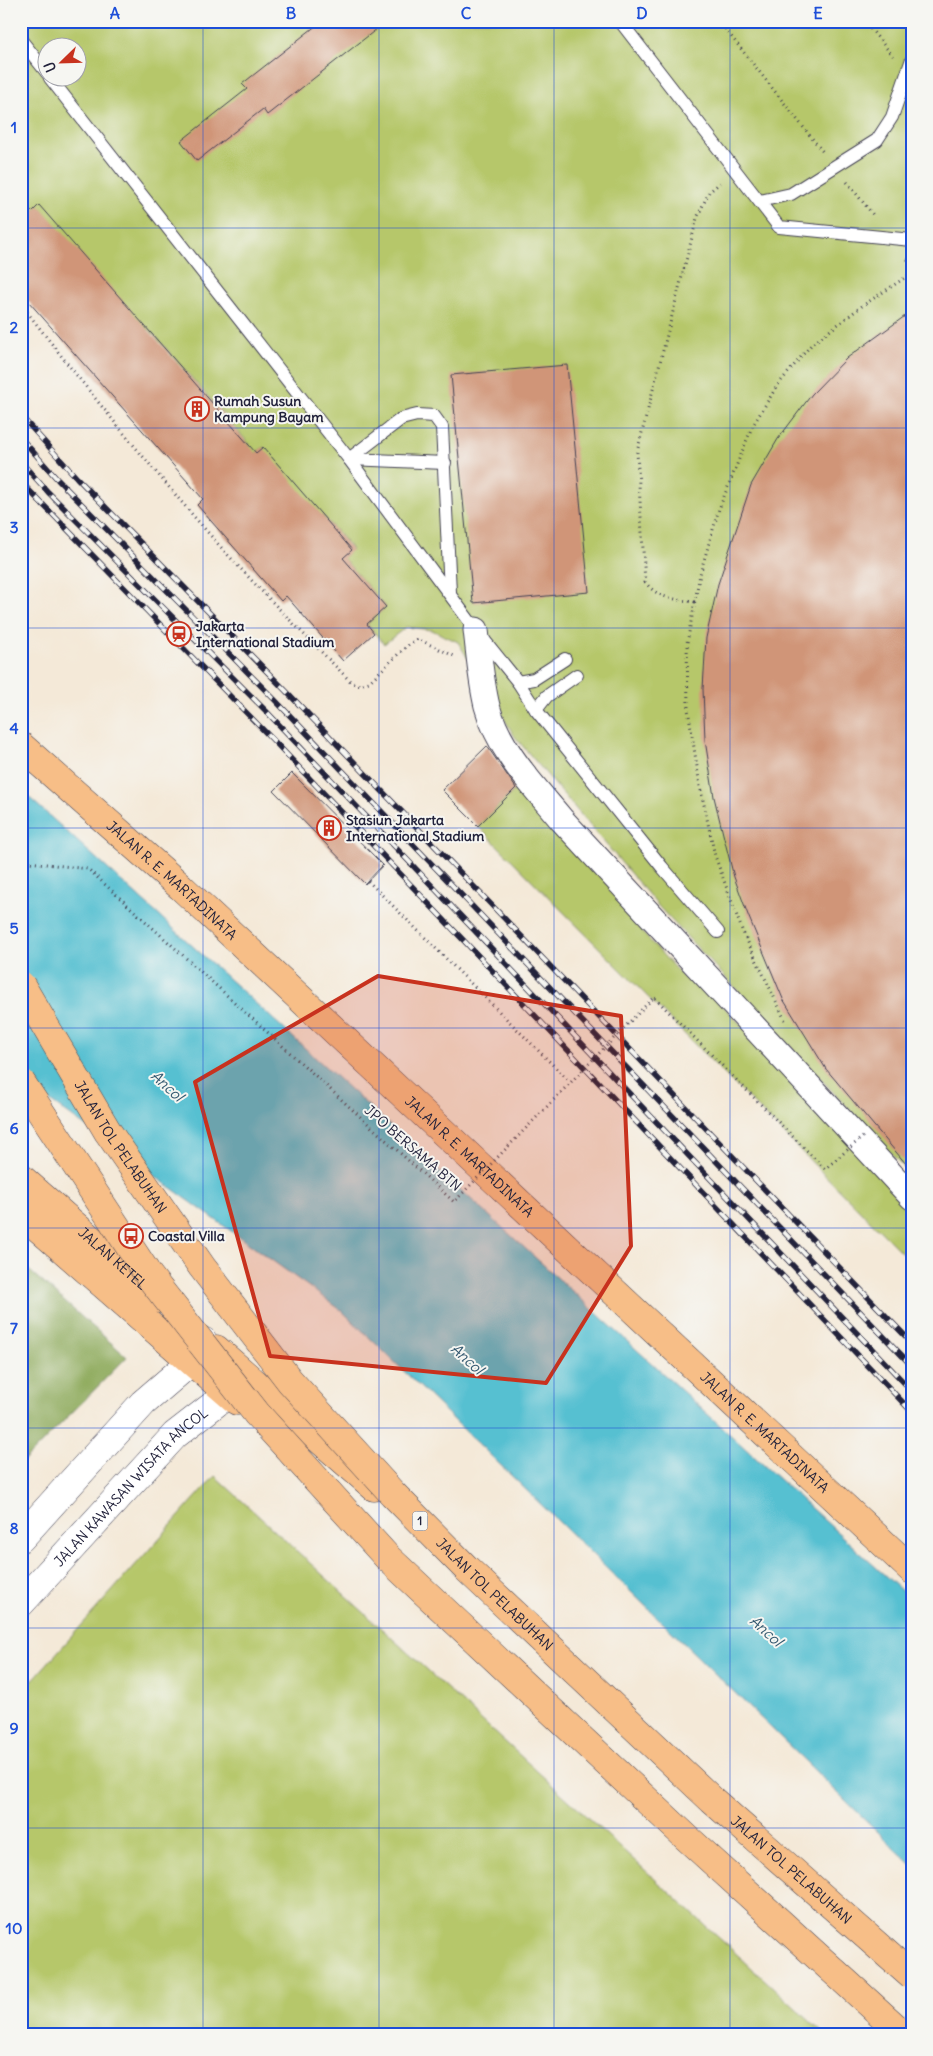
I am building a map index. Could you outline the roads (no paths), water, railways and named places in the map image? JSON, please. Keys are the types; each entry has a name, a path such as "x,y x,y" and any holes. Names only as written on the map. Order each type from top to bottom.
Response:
{"highway":[{"name":"JALAN R. E. MARTADINATA","path":"21,746 259,960 842,1507 912,1570"},
{"name":"JALAN TOL PELABUHAN","path":"21,985 108,1132 202,1268 290,1382 393,1494 466,1568 712,1800 912,1976"},
{"path":"21,1082 149,1276 257,1414 387,1557 686,1837 904,2035"},
{"name":"JALAN KETEL","path":"21,1178 198,1349"},
{"name":"JALAN KETEL","path":"21,1213 198,1349"},
{"path":"198,1349 912,2032"},
{"path":"235,1383 586,1670 912,1965"}],"street":[{"path":"476,630 488,709 500,738 518,767 561,819 912,1197"},
{"path":"21,1538 142,1403 198,1349"},
{"name":"JALAN KAWASAN WISATA ANCOL","path":"21,1603 175,1435 235,1383"}],"lane":[{"path":"620,21 779,227 912,240"},
{"path":"21,40 38,61"},
{"path":"760,200 791,194 878,140 892,117 912,59"},
{"path":"58,88 349,459 450,592 476,630 518,682 536,710 662,867 718,932"},
{"path":"349,459 401,419 417,415 434,416 442,427 450,592"},
{"path":"349,459 445,463"},
{"path":"518,682 534,679 565,659"},
{"path":"536,710 547,696 577,675"}],"water":[{"name":"Ancol","path":"21,790 912,1600 912,1865 341,1310 21,1080"}],"railway":[{"path":"21,416 77,478 286,691 912,1343"},
{"path":"21,438 58,480 275,700 912,1366"},
{"path":"21,462 48,492 266,711 912,1391"},
{"path":"21,482 273,740 912,1412"}],"place":[{"name":"Rumah Susun Kampung Bayam","path":"197,409"},
{"name":"Jakarta International Stadium","path":"179,634"},
{"name":"Stasiun Jakarta International Stadium","path":"329,828"},
{"name":"Coastal Villa","path":"131,1236"}]}
